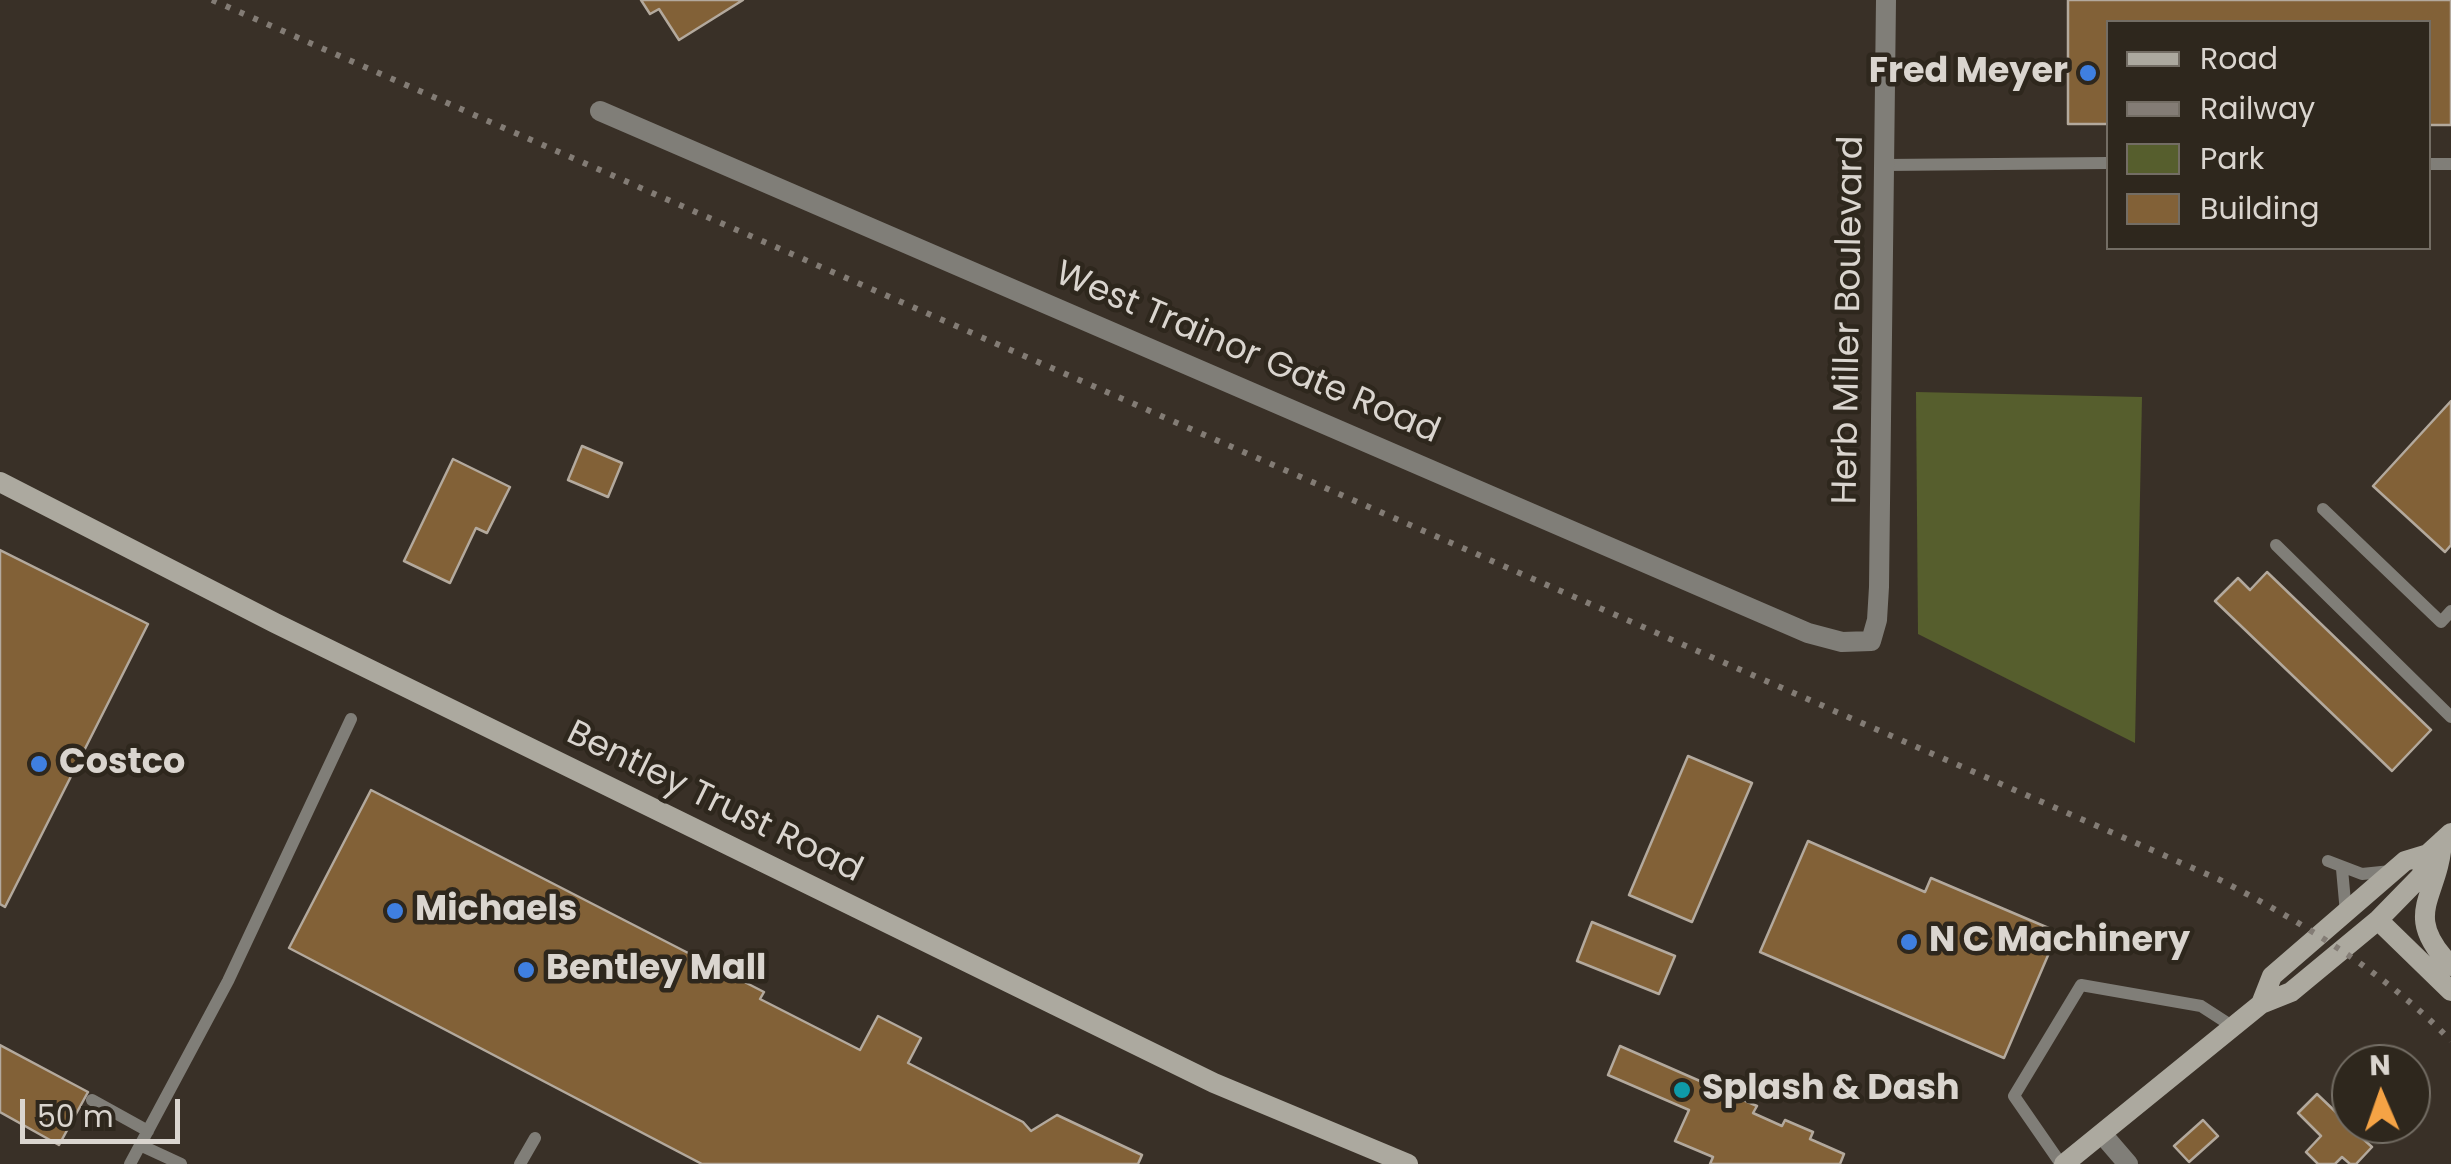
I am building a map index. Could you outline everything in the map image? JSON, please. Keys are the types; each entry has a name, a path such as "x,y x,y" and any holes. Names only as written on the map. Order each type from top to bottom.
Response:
{"street":[{"name":"Herb Miller Boulevard","path":"1871,640 1880,587 1886,0"},
{"name":"West Trainor Gate Road","path":"600,111 1808,634 1842,642 1871,640"},
{"name":"Bentley Trust Road","path":"0,482 334,653 1214,1083 1408,1164"},
{"path":"2261,1004 2272,976 2399,866 2441,843"},
{"path":"2063,1164 2261,1004 2292,992 2378,920 2421,876 2441,843"},
{"path":"2441,843 2441,864 2426,897 2424,923 2428,937 2451,966"},
{"path":"2378,920 2382,901 2401,879 2399,866"},
{"path":"2378,920 2451,991"},
{"path":"2103,1135 2128,1164"}],"lane":[{"path":"1885,164 2106,163"},
{"path":"2323,509 2448,622"},
{"path":"2276,545 2451,717"},
{"path":"2439,706 2451,693"},
{"path":"130,1164 228,981 351,720"},
{"path":"2328,861 2362,874 2399,866"},
{"path":"2342,869 2346,913"},
{"path":"2063,1164 2014,1096 2082,986 2201,1006 2235,1028"},
{"path":"92,1100 148,1130"},
{"path":"520,1164 535,1138"},
{"path":"140,1145 181,1164"}],"green space":[{"path":"1916,392 2142,397 2135,743 1918,634"}],"building":[{"path":"641,0 743,0 679,40 659,9 650,14"},
{"name":"Fred Meyer","path":"2068,0 2451,0 2451,125 2431,125 2431,20 2106,20 2106,124 2068,124"},
{"path":"2451,401 2451,545 2445,552 2373,486"},
{"path":"582,446 622,463 608,497 568,480"},
{"path":"453,459 510,487 487,533 476,528 450,583 404,561"},
{"name":"Costco","path":"0,550 148,624 5,907 0,904"},
{"path":"2267,572 2431,730 2392,771 2215,601 2238,578 2250,590"},
{"path":"1688,756 1752,783 1692,922 1629,895"},
{"name":"Bentley Mall","path":"371,790 764,992 760,999 860,1050 878,1016 921,1038 908,1063 1023,1122 1031,1131 1057,1115 1142,1155 1138,1164 702,1164 289,948"},
{"name":"N C Machinery","path":"1808,841 1925,892 1931,878 2058,932 2004,1058 1760,952"},
{"path":"1592,922 1675,956 1659,994 1577,961"},
{"path":"0,1045 88,1092 59,1145 0,1112"},
{"name":"Splash & Dash","path":"1620,1046 1757,1106 1753,1113 1782,1126 1785,1120 1813,1132 1810,1139 1844,1154 1840,1164 1710,1164 1713,1157 1675,1141 1689,1110 1608,1075"},
{"path":"2317,1094 2331,1107 2331,1144 2372,1147 2356,1164 2342,1157 2335,1164 2318,1164 2306,1152 2321,1136 2298,1113"},
{"path":"2203,1120 2218,1136 2189,1162 2174,1146"}],"railway":[{"path":"212,0 2218,879 2371,971 2451,1041"}],"place":[{"name":"Fred Meyer","path":"2088,73"},
{"name":"Costco","path":"39,764"},
{"name":"Michaels","path":"395,911"},
{"name":"N C Machinery","path":"1909,942"},
{"name":"Bentley Mall","path":"526,970"},
{"name":"Splash & Dash","path":"1682,1090"}]}
